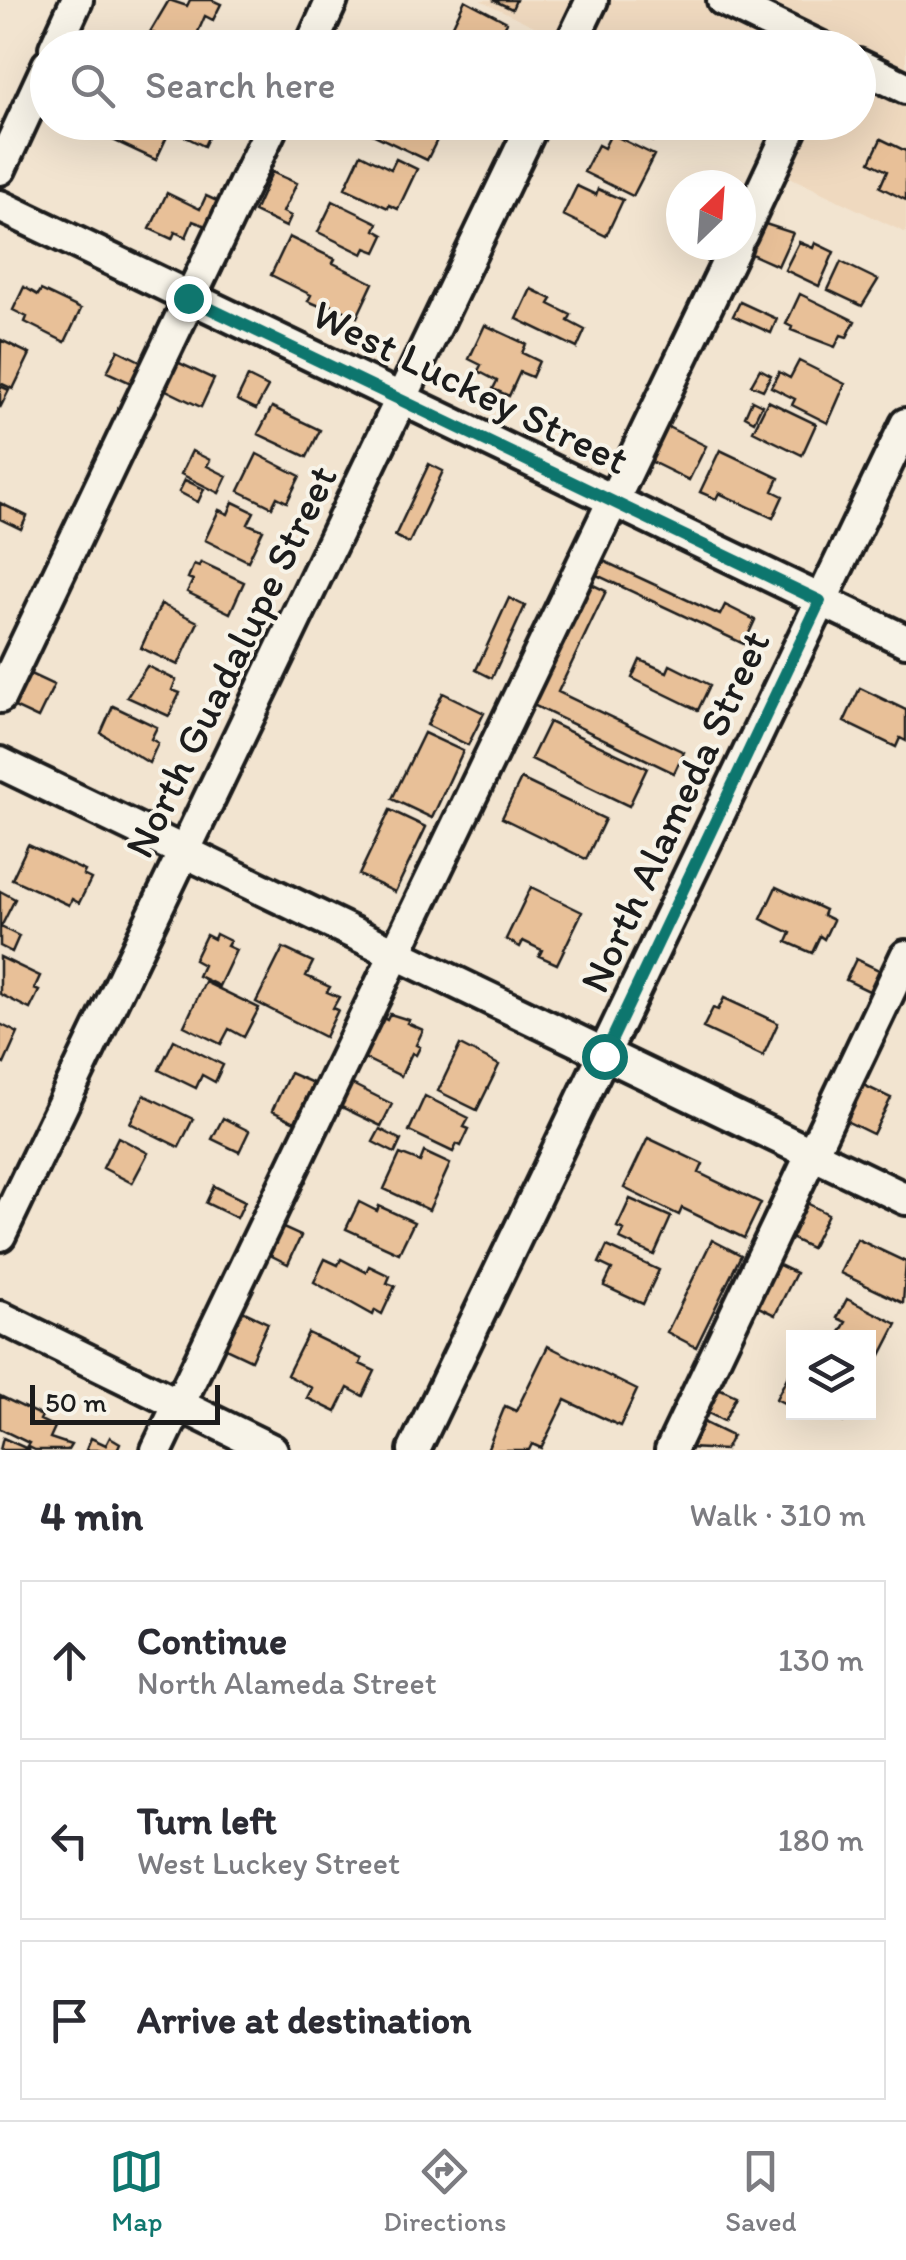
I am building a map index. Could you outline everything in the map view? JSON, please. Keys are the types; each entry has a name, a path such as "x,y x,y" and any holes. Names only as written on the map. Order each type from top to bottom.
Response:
{"street":[{"path":"64,30 77,0"},
{"path":"318,30 332,0"},
{"path":"578,30 592,0"},
{"path":"724,0 785,30"},
{"path":"876,74 906,88"},
{"path":"0,169 30,104"},
{"path":"0,697 265,140"},
{"name":"North Guadalupe Street","path":"0,1235 525,140"},
{"path":"756,203 786,140"},
{"name":"West Luckey Street","path":"0,206 906,641"},
{"path":"157,1450 729,260"},
{"name":"North Alameda Street","path":"414,1450 906,424"},
{"path":"0,763 906,1199"},
{"path":"670,1450 906,956"},
{"path":"0,1317 272,1450"}],"shaded area":[{"path":"480,0 906,0 906,233 773,169 783,146 770,140 876,140 876,30 542,30"}],"building":[{"path":"169,0 187,6 190,0 221,4 213,20 205,16 199,30 151,30"},
{"path":"465,0 507,22 503,30 451,30"},
{"path":"493,0 516,0 512,9"},
{"path":"881,139 906,151 906,200 880,187 887,171 870,162"},
{"path":"113,140 165,140 156,160"},
{"path":"385,140 437,140 427,160"},
{"path":"608,140 623,140 654,155 633,196 584,172 598,145 604,148"},
{"path":"361,154 391,169 396,159 417,169 398,209 345,188"},
{"path":"272,172 297,183 283,212 291,216 286,227 254,212"},
{"path":"577,186 596,195 598,189 623,200 606,236 563,215"},
{"path":"167,193 200,209 206,196 217,201 206,226 193,221 186,237 175,232 172,239 150,229"},
{"path":"333,201 378,223 375,230 384,235 376,252 366,248 363,254 318,232"},
{"path":"756,221 793,233 778,266 756,256"},
{"path":"289,237 373,283 357,317 332,305 329,310 308,301 311,295 271,275"},
{"path":"799,242 813,248 815,243 834,252 819,286 785,270"},
{"path":"841,262 878,280 862,306 828,290"},
{"path":"24,287 38,295 41,290 81,309 65,342 25,322 27,317 13,310"},
{"path":"531,289 552,299 549,304 571,315 568,321 585,330 577,348 517,319"},
{"path":"800,294 855,321 847,337 841,335 835,347 791,330 786,324"},
{"path":"740,302 777,319 771,333 733,316"},
{"path":"485,325 526,344 522,353 539,361 532,377 520,372 509,396 493,389 497,381 478,371 481,365 469,359"},
{"path":"1,340 30,354 13,389 0,383"},
{"path":"118,350 142,362 131,383 107,372"},
{"path":"175,361 214,379 201,407 162,388"},
{"path":"799,361 845,384 828,423 792,405 795,399 771,387 779,372 790,378"},
{"path":"760,369 771,375 763,390 751,385"},
{"path":"248,377 268,387 256,409 237,400"},
{"path":"0,386 9,390 0,408"},
{"path":"752,400 762,405 754,421 745,416"},
{"path":"768,401 816,424 802,455 753,431"},
{"path":"272,407 320,430 307,457 258,434"},
{"path":"662,424 706,446 689,480 646,459"},
{"path":"720,450 779,478 773,491 783,496 773,518 719,493 716,499 700,492"},
{"path":"192,451 210,460 207,466 227,476 219,493 181,474"},
{"path":"257,454 300,476 287,502 277,497 272,507 239,491"},
{"path":"429,464 443,471 409,543 395,536"},
{"path":"185,480 204,489 198,502 179,492"},
{"path":"233,502 254,512 248,524 263,530 248,561 205,540 219,510 228,514"},
{"path":"0,503 27,516 21,529 0,519"},
{"path":"597,558 720,615 725,605 755,620 744,644 590,572"},
{"path":"201,562 244,582 230,613 187,592 194,564 199,566"},
{"path":"589,583 606,591 558,692 684,752 674,773 531,704"},
{"path":"509,598 525,606 492,678 476,670"},
{"path":"161,604 198,622 178,665 141,648"},
{"path":"640,660 667,672 670,665 710,685 698,710 632,678"},
{"path":"147,666 176,680 172,690 180,693 169,716 127,697"},
{"path":"26,672 54,685 38,718 10,705"},
{"path":"860,688 906,710 906,741 900,738 896,747 844,722"},
{"path":"443,693 484,713 468,745 427,725"},
{"path":"113,706 157,727 151,739 158,743 149,763 101,733"},
{"path":"549,722 647,768 629,806 531,759"},
{"path":"424,733 463,751 432,818 392,799"},
{"path":"521,779 605,819 586,859 502,818"},
{"path":"390,810 426,827 395,892 359,875"},
{"path":"28,845 85,871 83,875 91,879 79,903 72,899 69,905 12,879"},
{"path":"531,887 582,912 557,964 539,956 542,950 523,941 520,947 506,939"},
{"path":"776,887 825,910 823,915 833,920 812,953 787,942 791,933 761,919"},
{"path":"0,891 15,899 1,927 19,936 12,952 0,946"},
{"path":"216,934 230,941 227,946 236,950 219,986 198,976 203,965 194,960 206,935 214,939"},
{"path":"283,948 313,962 306,976 330,987 327,992 339,997 333,1008 338,1010 325,1037 256,1002"},
{"path":"0,957 40,976 34,989 39,991 30,1009 0,994"},
{"path":"856,959 879,970 869,991 846,980"},
{"path":"205,982 259,1008 244,1037 229,1029 221,1044 184,1026"},
{"path":"724,998 778,1023 763,1056 703,1028 713,1008 718,1010"},
{"path":"390,1014 423,1030 416,1045 420,1047 416,1055 412,1053 401,1076 362,1057 381,1017 387,1020"},
{"path":"0,1024 18,1033 4,1064 0,1062"},
{"path":"174,1040 223,1065 215,1082 202,1075 196,1088 159,1070"},
{"path":"460,1045 499,1065 477,1110 438,1091"},
{"path":"290,1073 313,1083 295,1122 272,1111"},
{"path":"344,1080 392,1104 381,1126 333,1103"},
{"path":"855,1081 891,1098 873,1134 838,1117"},
{"path":"144,1095 193,1119 179,1147 130,1123"},
{"path":"425,1096 469,1118 464,1127 469,1129 461,1146 457,1144 453,1152 409,1131"},
{"path":"223,1118 249,1131 239,1152 212,1139"},
{"path":"380,1129 401,1140 395,1153 373,1142"},
{"path":"118,1137 148,1153 132,1183 103,1168"},
{"path":"648,1138 703,1164 699,1173 761,1203 744,1238 682,1208 679,1215 624,1188"},
{"path":"424,1152 450,1164 429,1210 384,1189 400,1154 420,1162"},
{"path":"214,1186 245,1201 237,1218 206,1203"},
{"path":"630,1199 671,1217 654,1255 620,1239 624,1230 617,1227"},
{"path":"801,1200 828,1214 811,1248 784,1235"},
{"path":"359,1202 377,1211 379,1206 414,1222 399,1253 346,1229"},
{"path":"281,1227 301,1236 288,1264 268,1254"},
{"path":"857,1239 906,1262 903,1303 840,1273"},
{"path":"712,1240 741,1255 696,1347 667,1332"},
{"path":"607,1246 659,1270 643,1304 604,1286 612,1269 599,1263"},
{"path":"325,1259 338,1265 341,1259 366,1272 369,1266 390,1276 387,1283 395,1286 382,1314 375,1310 373,1315 314,1282"},
{"path":"771,1261 796,1273 775,1315 750,1303"},
{"path":"847,1299 897,1324 881,1355 876,1353 876,1330 841,1330 846,1322 837,1318"},
{"path":"236,1308 268,1323 251,1360 219,1345"},
{"path":"308,1333 362,1359 360,1364 375,1371 363,1396 348,1388 336,1412 307,1398 312,1388 287,1375"},
{"path":"548,1346 637,1390 620,1426 565,1400 541,1448 532,1444 529,1450 487,1450 505,1406 516,1411"},
{"path":"786,1380 786,1404 776,1399"},
{"path":"712,1385 736,1396 724,1421 700,1409"},
{"path":"0,1396 42,1416 40,1420 55,1427 50,1438 71,1445 68,1450 35,1450 0,1429"},
{"path":"703,1422 732,1436 725,1450 690,1448"},
{"path":"110,1437 120,1443 117,1450 86,1450 91,1438 106,1445"},
{"path":"3,1438 30,1450 0,1450"}],"route":[{"path":"188,298 820,601 604,1056"}]}
